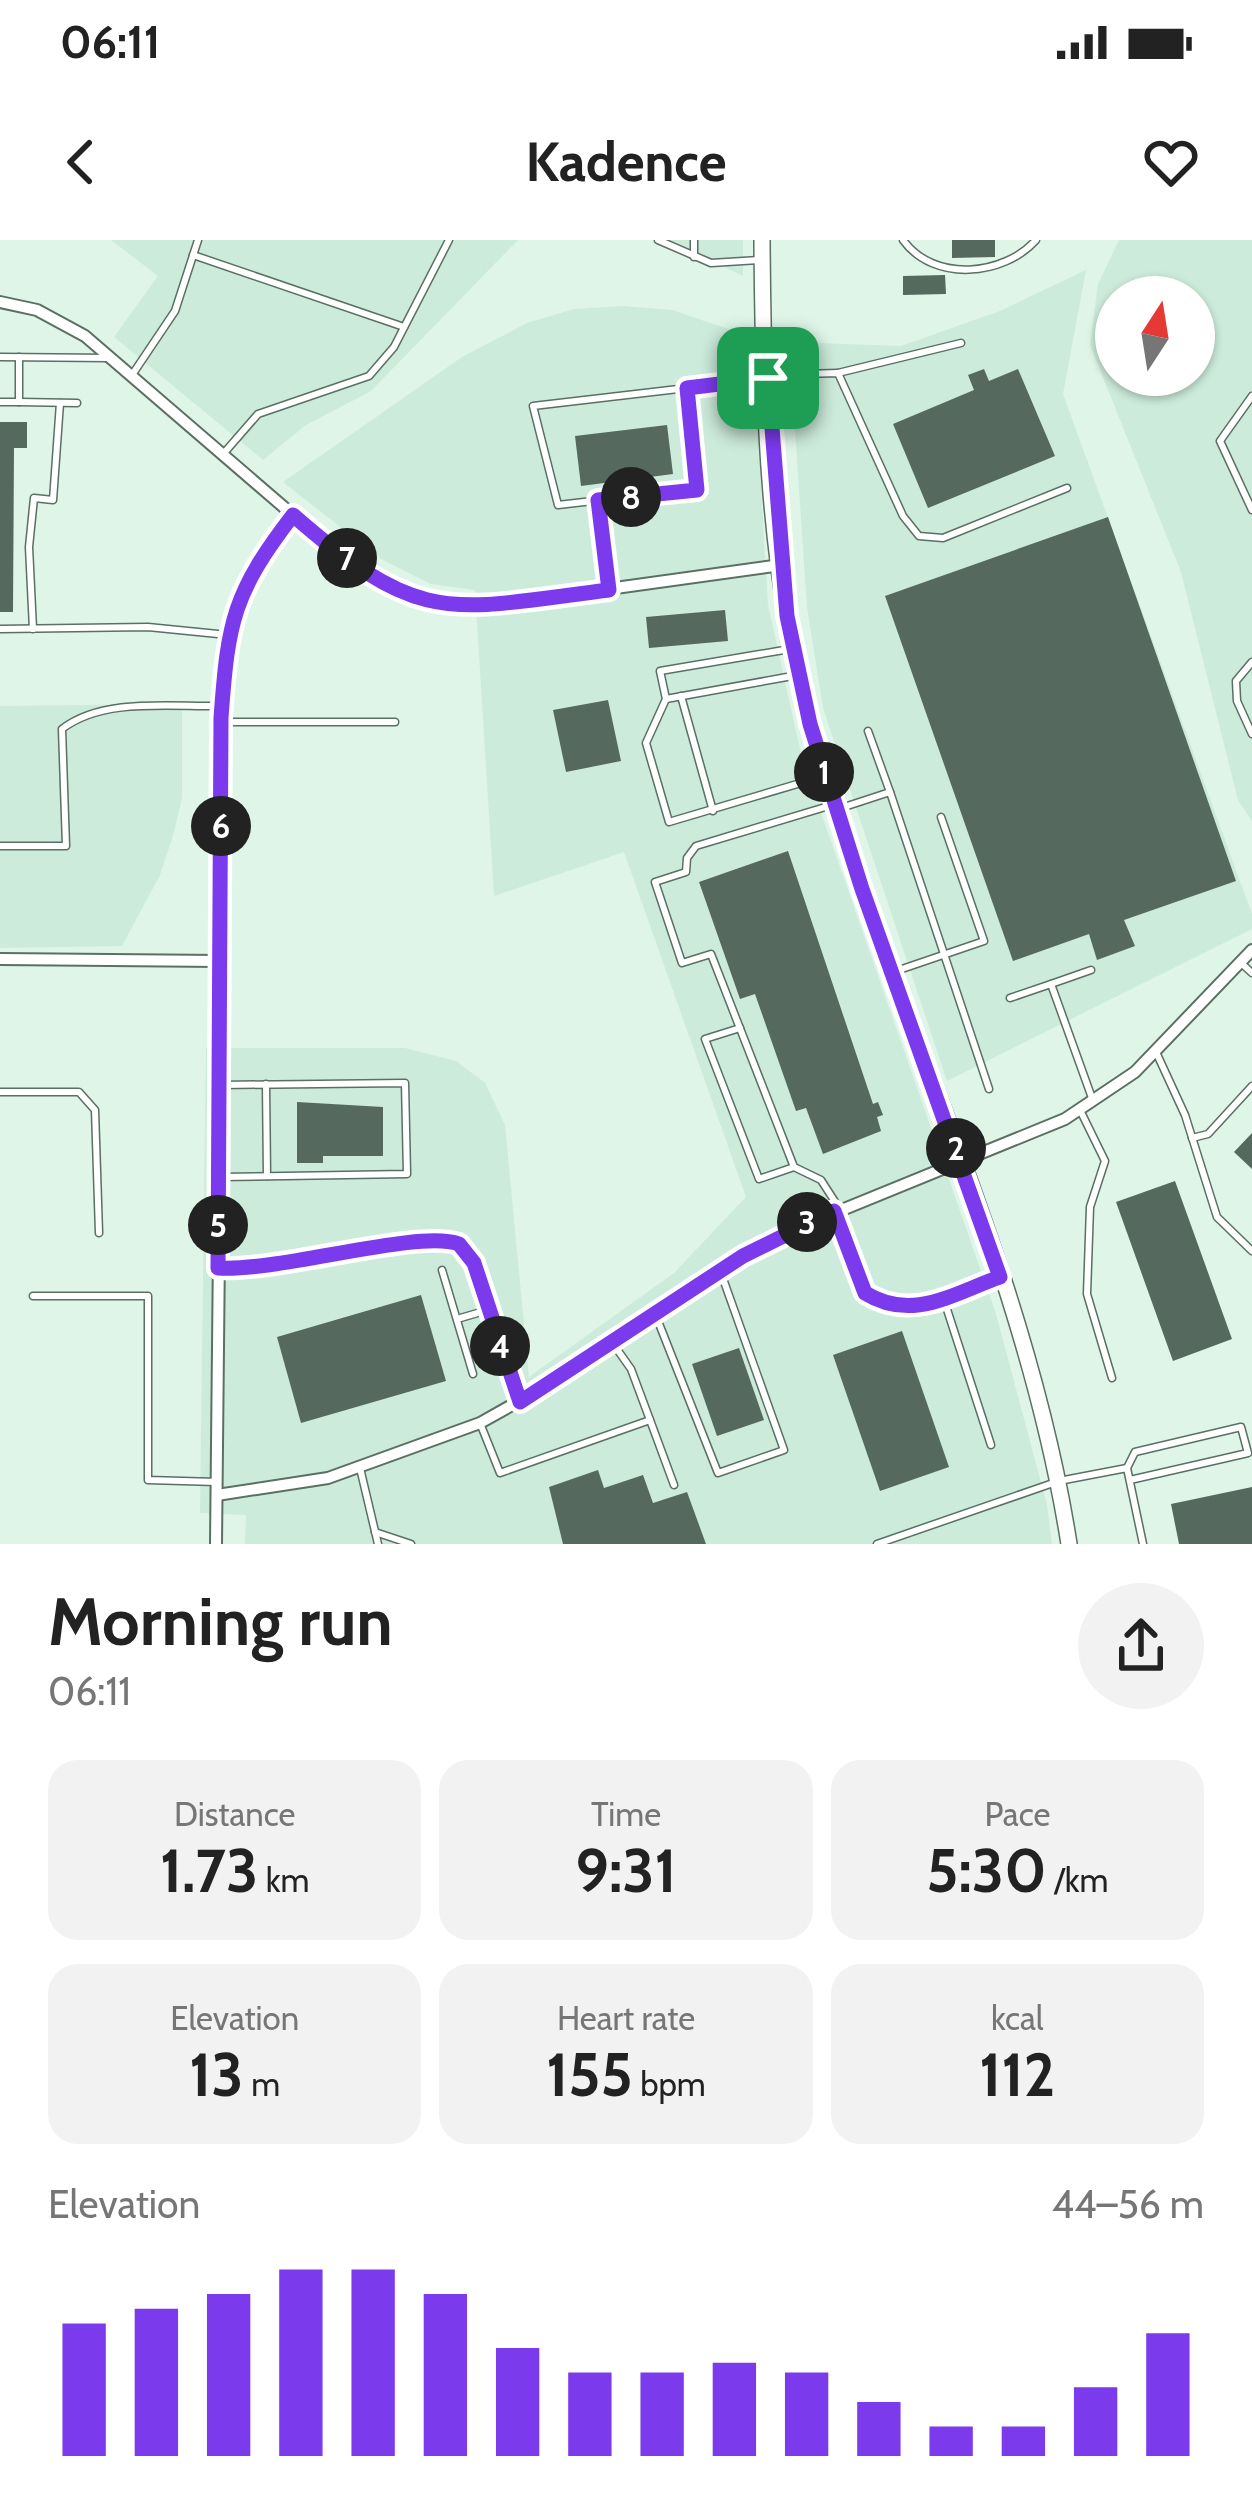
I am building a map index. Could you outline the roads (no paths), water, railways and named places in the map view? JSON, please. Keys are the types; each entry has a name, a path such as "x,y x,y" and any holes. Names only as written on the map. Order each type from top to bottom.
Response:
{"main road":[{"path":"762,240 781,566 798,675 835,807 1000,1277 1059,1481 1070,1544"}],"street":[{"path":"0,302 66,322 376,580 431,604 470,608 781,566"},
{"path":"216,1544 222,706 228,635 245,584 293,515"},
{"path":"217,1488 297,1485 360,1468 479,1423 520,1402 614,1345 719,1271 836,1210 962,1163 1080,1110 1156,1052 1252,950"},
{"path":"0,958 220,961"}],"lane":[{"path":"131,375 175,311 198,240"},
{"path":"224,453 258,414 369,376 404,328 449,240"},
{"path":"658,240 711,263 763,260"},
{"path":"694,240 694,257"},
{"path":"903,240 933,262 976,270 1003,264 1036,240"},
{"path":"193,255 404,328"},
{"path":"687,388 697,490 559,505 532,406 768,377 838,373 961,343"},
{"path":"0,357 112,358"},
{"path":"19,357 20,402"},
{"path":"838,373 903,516 919,536 943,538 1067,488"},
{"path":"1252,396 1220,441 1252,510"},
{"path":"0,402 77,404"},
{"path":"33,629 29,547 34,498 52,500 60,403"},
{"path":"598,500 609,590"},
{"path":"0,629 148,627 228,635"},
{"path":"793,649 660,671 666,699 646,743 669,822 825,776"},
{"path":"1252,662 1236,681 1237,701 1252,734"},
{"path":"666,699 798,675"},
{"path":"681,696 713,811"},
{"path":"0,846 66,846 62,729 80,716 222,706"},
{"path":"221,722 395,722"},
{"path":"868,731 989,1089"},
{"path":"890,792 696,846 687,858 686,872 655,882 682,963 711,953 794,1167 821,1180 865,1293 900,1309 1000,1277"},
{"path":"893,972 984,941 940,817"},
{"path":"1240,962 1252,973"},
{"path":"1010,998 1091,970"},
{"path":"1051,984 1094,1101"},
{"path":"740,1028 705,1040 759,1179 794,1167"},
{"path":"1156,1052 1192,1138 1217,1217 1252,1251"},
{"path":"218,1177 407,1174 405,1083 219,1085"},
{"path":"266,1084 267,1176"},
{"path":"1192,1138 1208,1134 1252,1085"},
{"path":"0,1092 79,1092 88,1097 95,1110 99,1233"},
{"path":"1080,1110 1106,1160 1090,1207 1087,1294 1112,1378"},
{"path":"218,1268 262,1270 427,1240 450,1241 470,1255 520,1402"},
{"path":"442,1270 473,1374"},
{"path":"656,1316 718,1473 784,1450 729,1284 719,1271"},
{"path":"33,1295 148,1296 148,1480 217,1488"},
{"path":"943,1297 992,1444"},
{"path":"457,1319 488,1310"},
{"path":"614,1345 631,1369 674,1486"},
{"path":"479,1423 500,1473 650,1420"},
{"path":"1130,1480 1248,1453 1240,1427 1135,1452 1127,1468 1143,1544"},
{"path":"360,1468 378,1544"},
{"path":"878,1544 1059,1481 1127,1468"},
{"path":"376,1532 411,1544"}]}
